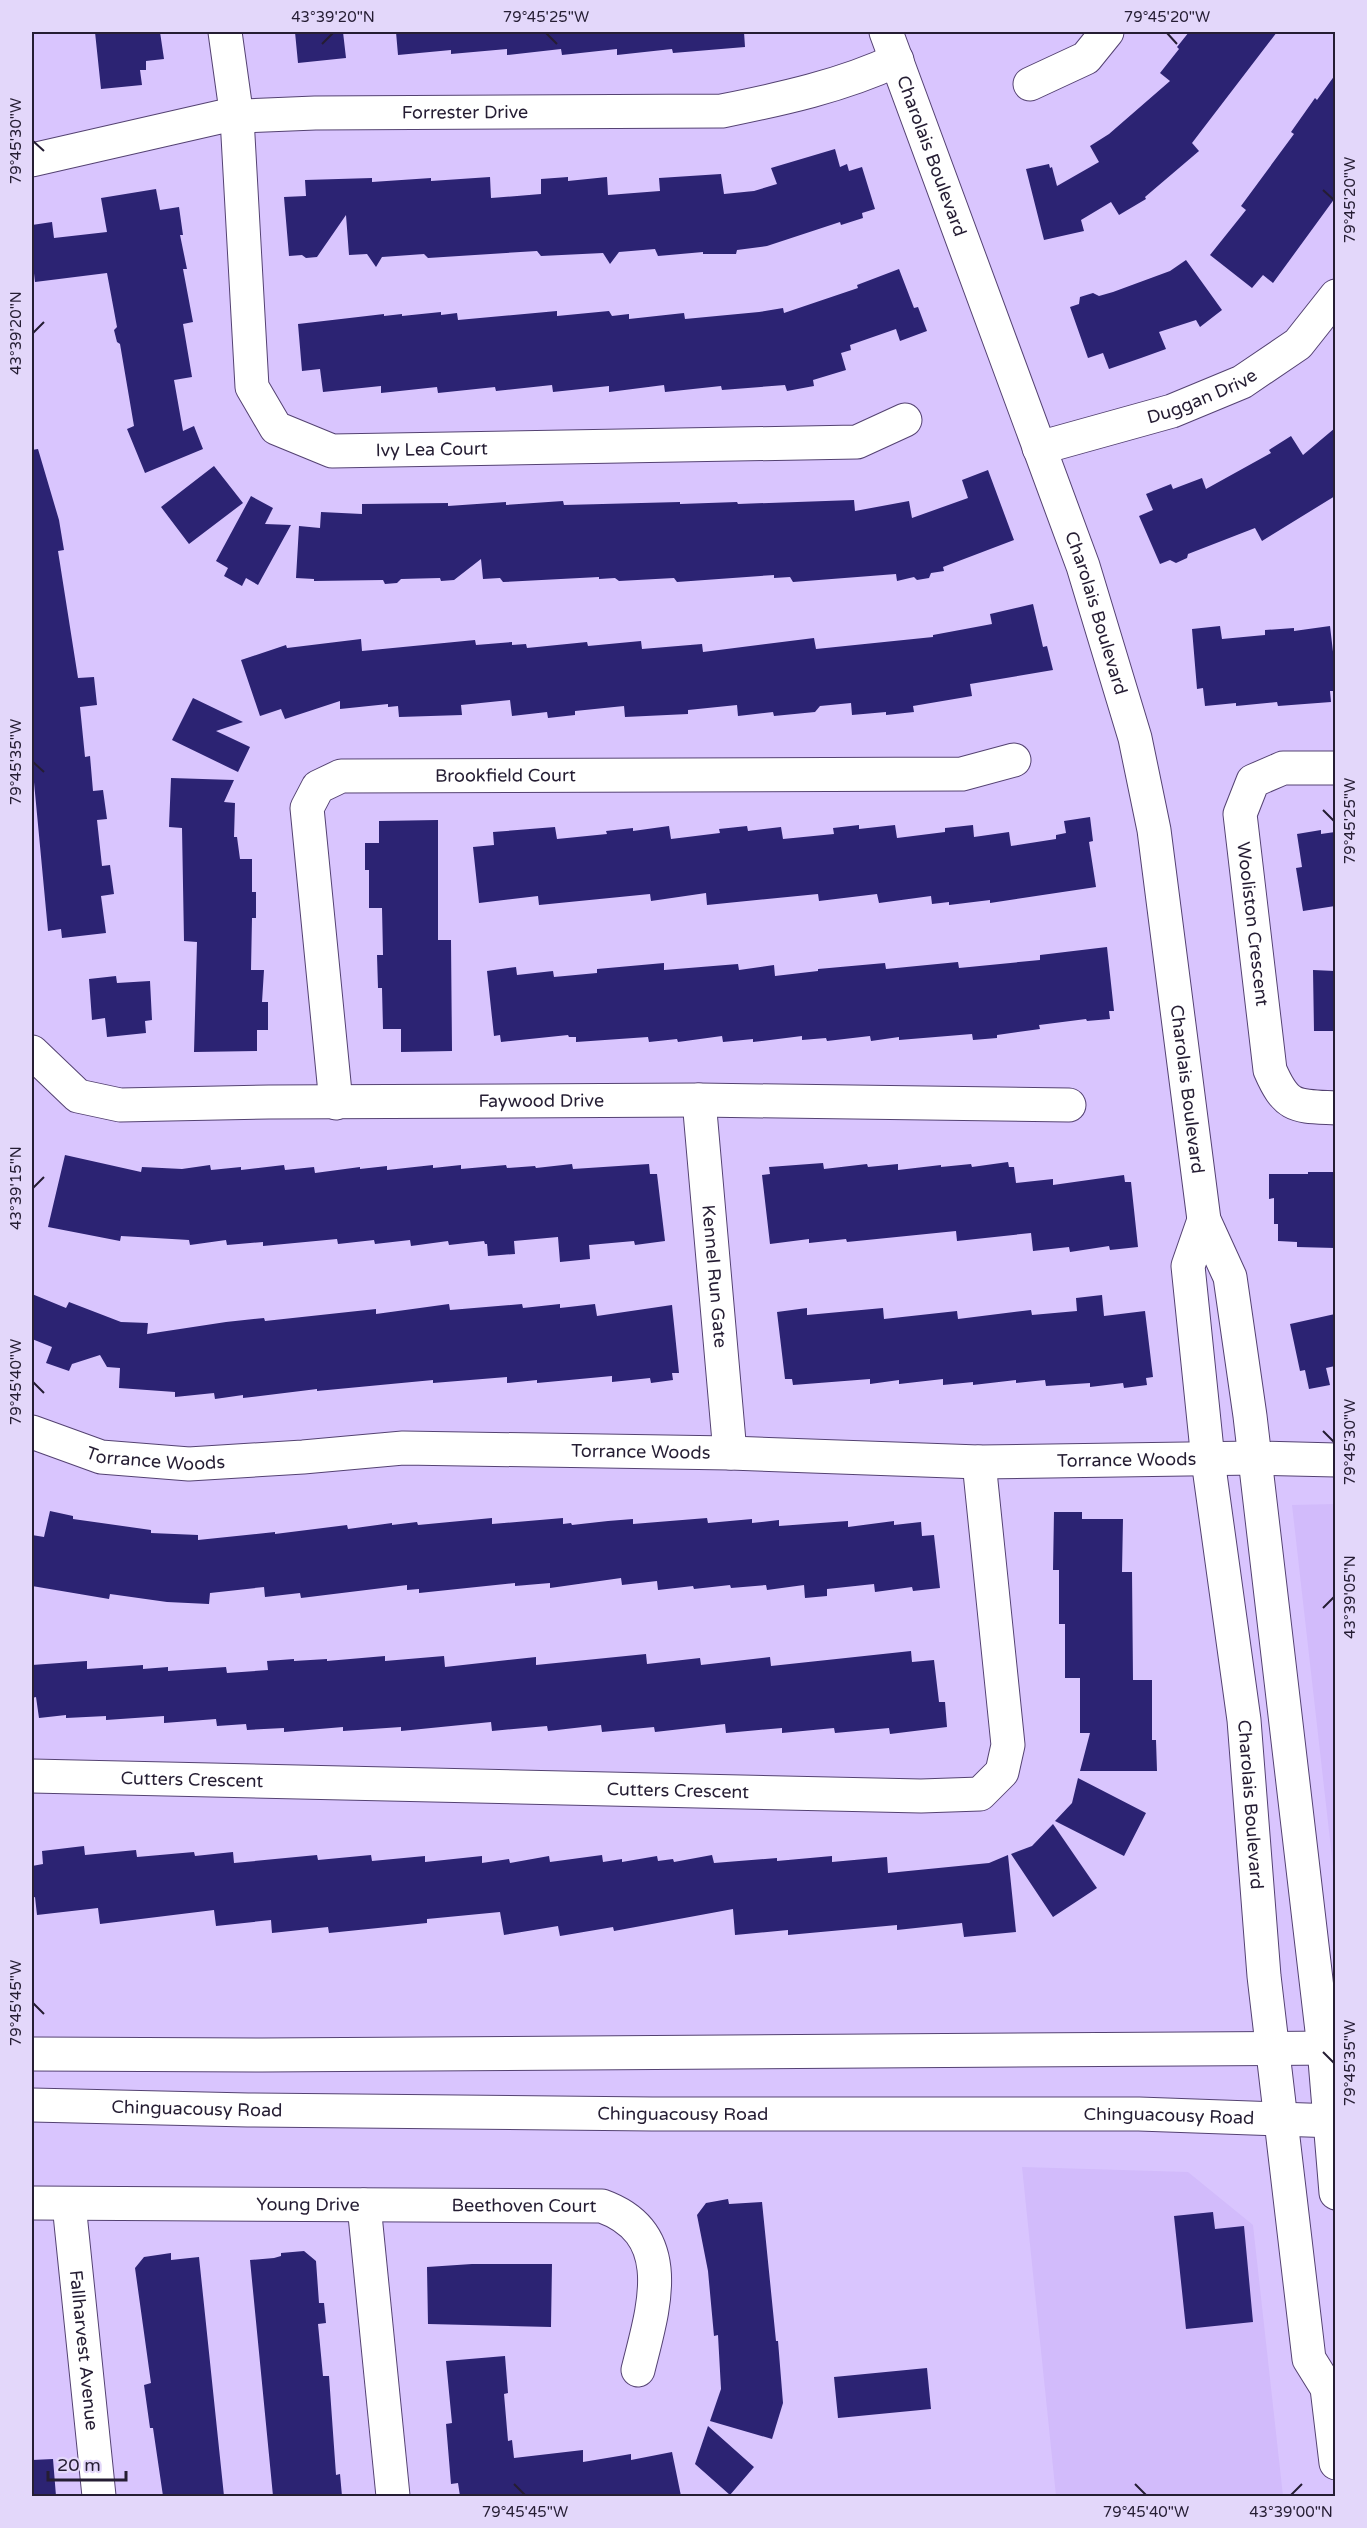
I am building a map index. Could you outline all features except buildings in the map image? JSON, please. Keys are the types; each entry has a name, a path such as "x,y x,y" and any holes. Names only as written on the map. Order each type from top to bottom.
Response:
{"street":[{"name":"Ivy Lea Court","path":"225,32 237,118 252,387 276,428 332,451 344,451 857,442 905,420"},
{"path":"1030,84 1086,58 1107,32"},
{"name":"Forrester Drive","path":"32,160 220,117 315,113 722,111 786,98 878,69 891,46"},
{"name":"Charolais Boulevard","path":"891,46 1083,566 1135,738 1154,830 1204,1220 1230,1277 1255,1458 1330,2048 1335,2193"},
{"name":"Duggan Drive","path":"1039,448 1172,411 1242,382 1298,344 1335,297"},
{"name":"Brookfield Court","path":"336,1103 307,808 318,787 341,776 962,774 1014,760"},
{"name":"Wooliston Crescent","path":"1335,768 1283,768 1253,781 1240,814 1270,1070 1280,1092 1298,1106 1335,1108"},
{"name":"Faywood Drive","path":"32,1052 78,1096 120,1105 699,1100 1069,1105"},
{"name":"Kennel Run Gate","path":"699,1100 730,1453"},
{"name":"Charolais Boulevard","path":"1204,1220 1188,1266 1208,1460 1244,1720 1264,1976 1309,2359 1331,2377 1335,2463"},
{"name":"Torrance Woods","path":"32,1432 101,1457 189,1464 403,1448 730,1453 979,1462 1255,1458 1335,1460"},
{"name":"Cutters Crescent","path":"32,1776 886,1795 980,1794 1002,1772 1008,1745 979,1462"},
{"path":"32,2054 274,2055 1330,2048"},
{"name":"Chinguacousy Road","path":"32,2105 652,2114 1139,2114 1333,2121"},
{"name":"Young Drive","path":"32,2203 364,2205 393,2496"},
{"name":"Fallharvest Avenue","path":"69,2204 99,2496"},
{"name":"Beethoven Court","path":"364,2205 602,2206 619,2212 632,2221 647,2240 653,2261 656,2296 638,2370"}],"shaded area":[{"path":"1336,1504 1335,1884 1292,1505"},
{"path":"1022,2167 1188,2172 1253,2225 1283,2496 1056,2496"}]}
